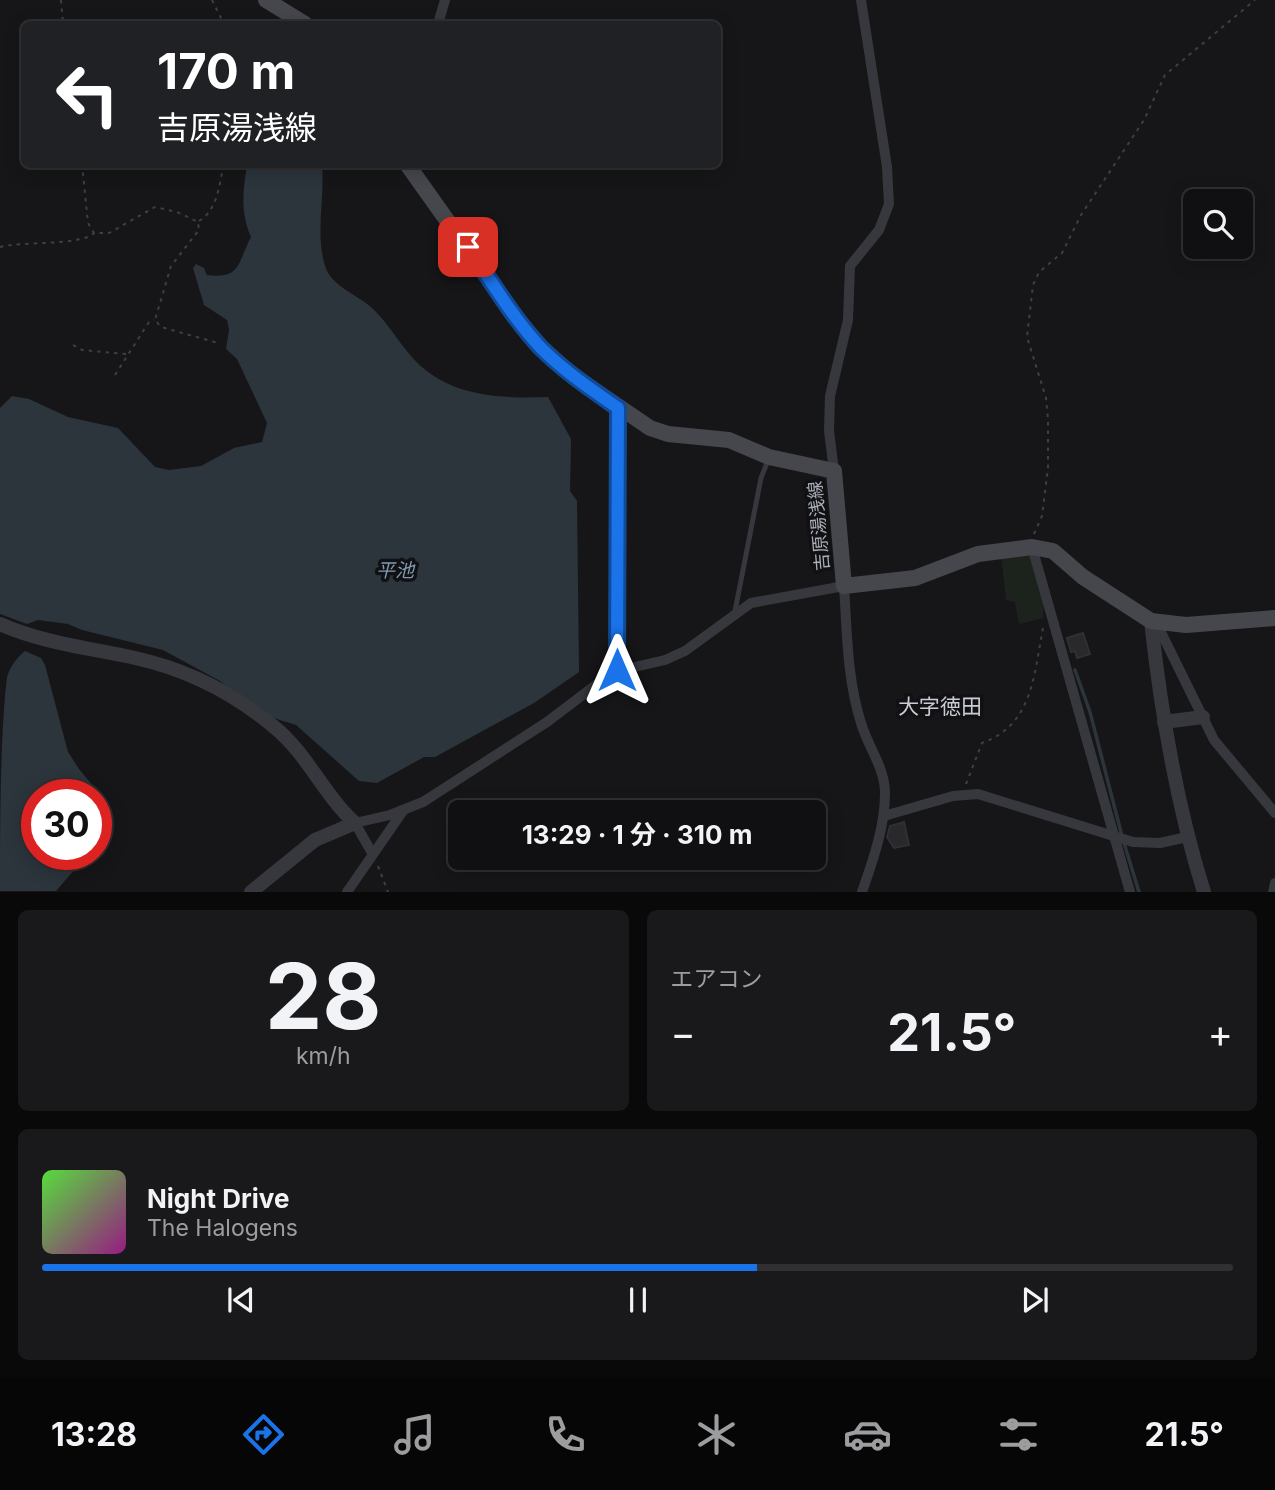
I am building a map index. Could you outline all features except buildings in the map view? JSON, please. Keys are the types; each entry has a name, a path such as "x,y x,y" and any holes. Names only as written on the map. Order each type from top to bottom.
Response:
{"main road":[{"path":"265,0 300,21"},
{"name":"吉原湯浅線","path":"410,168 517,319 541,347 571,374 618,408 657,431 729,440 769,457 834,471 844,586 915,578 978,554 1029,547"},
{"path":"1029,547 1053,551 1083,577 1154,622 1186,625 1275,618"}],"street":[{"path":"439,21 445,0"},
{"path":"834,471 829,431 830,396 848,320 850,266 879,230 889,204 887,167 861,0"},
{"path":"617,670 618,408"},
{"path":"1029,547 1130,891"},
{"path":"251,891 315,840 355,823 403,811 423,802 547,722 617,670 666,660 685,651 736,611 760,600 844,586 850,671 861,724 878,763 885,790 884,816 862,891"},
{"path":"1154,622 1222,753 1275,813"},
{"path":"1154,622 1164,722 1187,837 1203,891"},
{"path":"0,624 48,640 153,663 218,689 256,713 285,736 304,757 335,803 355,823 372,853"},
{"path":"1164,722 1203,717"},
{"path":"884,816 966,794 993,797 1114,837 1150,844 1187,837"},
{"path":"348,891 403,811"},
{"path":"1273,891 1275,883"}],"lane":[{"path":"736,611 761,478 769,457"}],"path":[{"path":"61,0 63,21"},
{"path":"212,0 222,21"},
{"path":"1029,547 1042,516 1048,468 1046,398 1027,337 1033,285 1039,272 1062,253 1081,215 1144,120 1165,75 1255,0"},
{"path":"82,168 88,223 93,233"},
{"path":"198,222 207,216 213,205 223,168"},
{"path":"0,247 87,239 93,233 109,233 155,208 194,217 199,229 171,266 155,320"},
{"path":"155,320 161,327 218,344"},
{"path":"115,375 149,322 155,320"},
{"path":"74,345 82,350 126,354"},
{"path":"966,794 967,778 982,743 1000,737 1016,720 1031,693 1043,624"},
{"path":"372,853 388,891"}],"shaded area":[{"path":"1031,553 1044,597 1043,618 1019,624 1015,602 1006,600 1001,555"}],"water":[{"name":"平池","path":"247,168 322,168 322,254 328,273 333,279 372,308 406,350 436,377 470,392 508,397 548,397 571,439 570,491 577,501 579,672 534,703 435,757 424,757 377,783 359,781 296,725 264,715 220,681 163,650 68,624 38,620 27,624 0,614 0,408 12,396 29,399 68,417 118,428 155,467 169,470 201,466 234,448 262,442 267,423 237,359 226,349 229,330 227,320 204,305 193,268 196,264 204,268 207,275 218,276 226,275 236,268 251,237 244,210"},
{"path":"25,651 41,658 45,665 68,752 87,779 21,779 21,870 74,870 56,891 0,891 5,700 7,677"}],"waterway":[{"path":"1075,670 1090,712 1122,836"},
{"path":"1124,843 1139,892"}],"district":[{"name":"大字徳田","path":"940,707"}],"route":[{"path":"468,247 517,319 541,347 571,374 618,408 617,670"}]}
